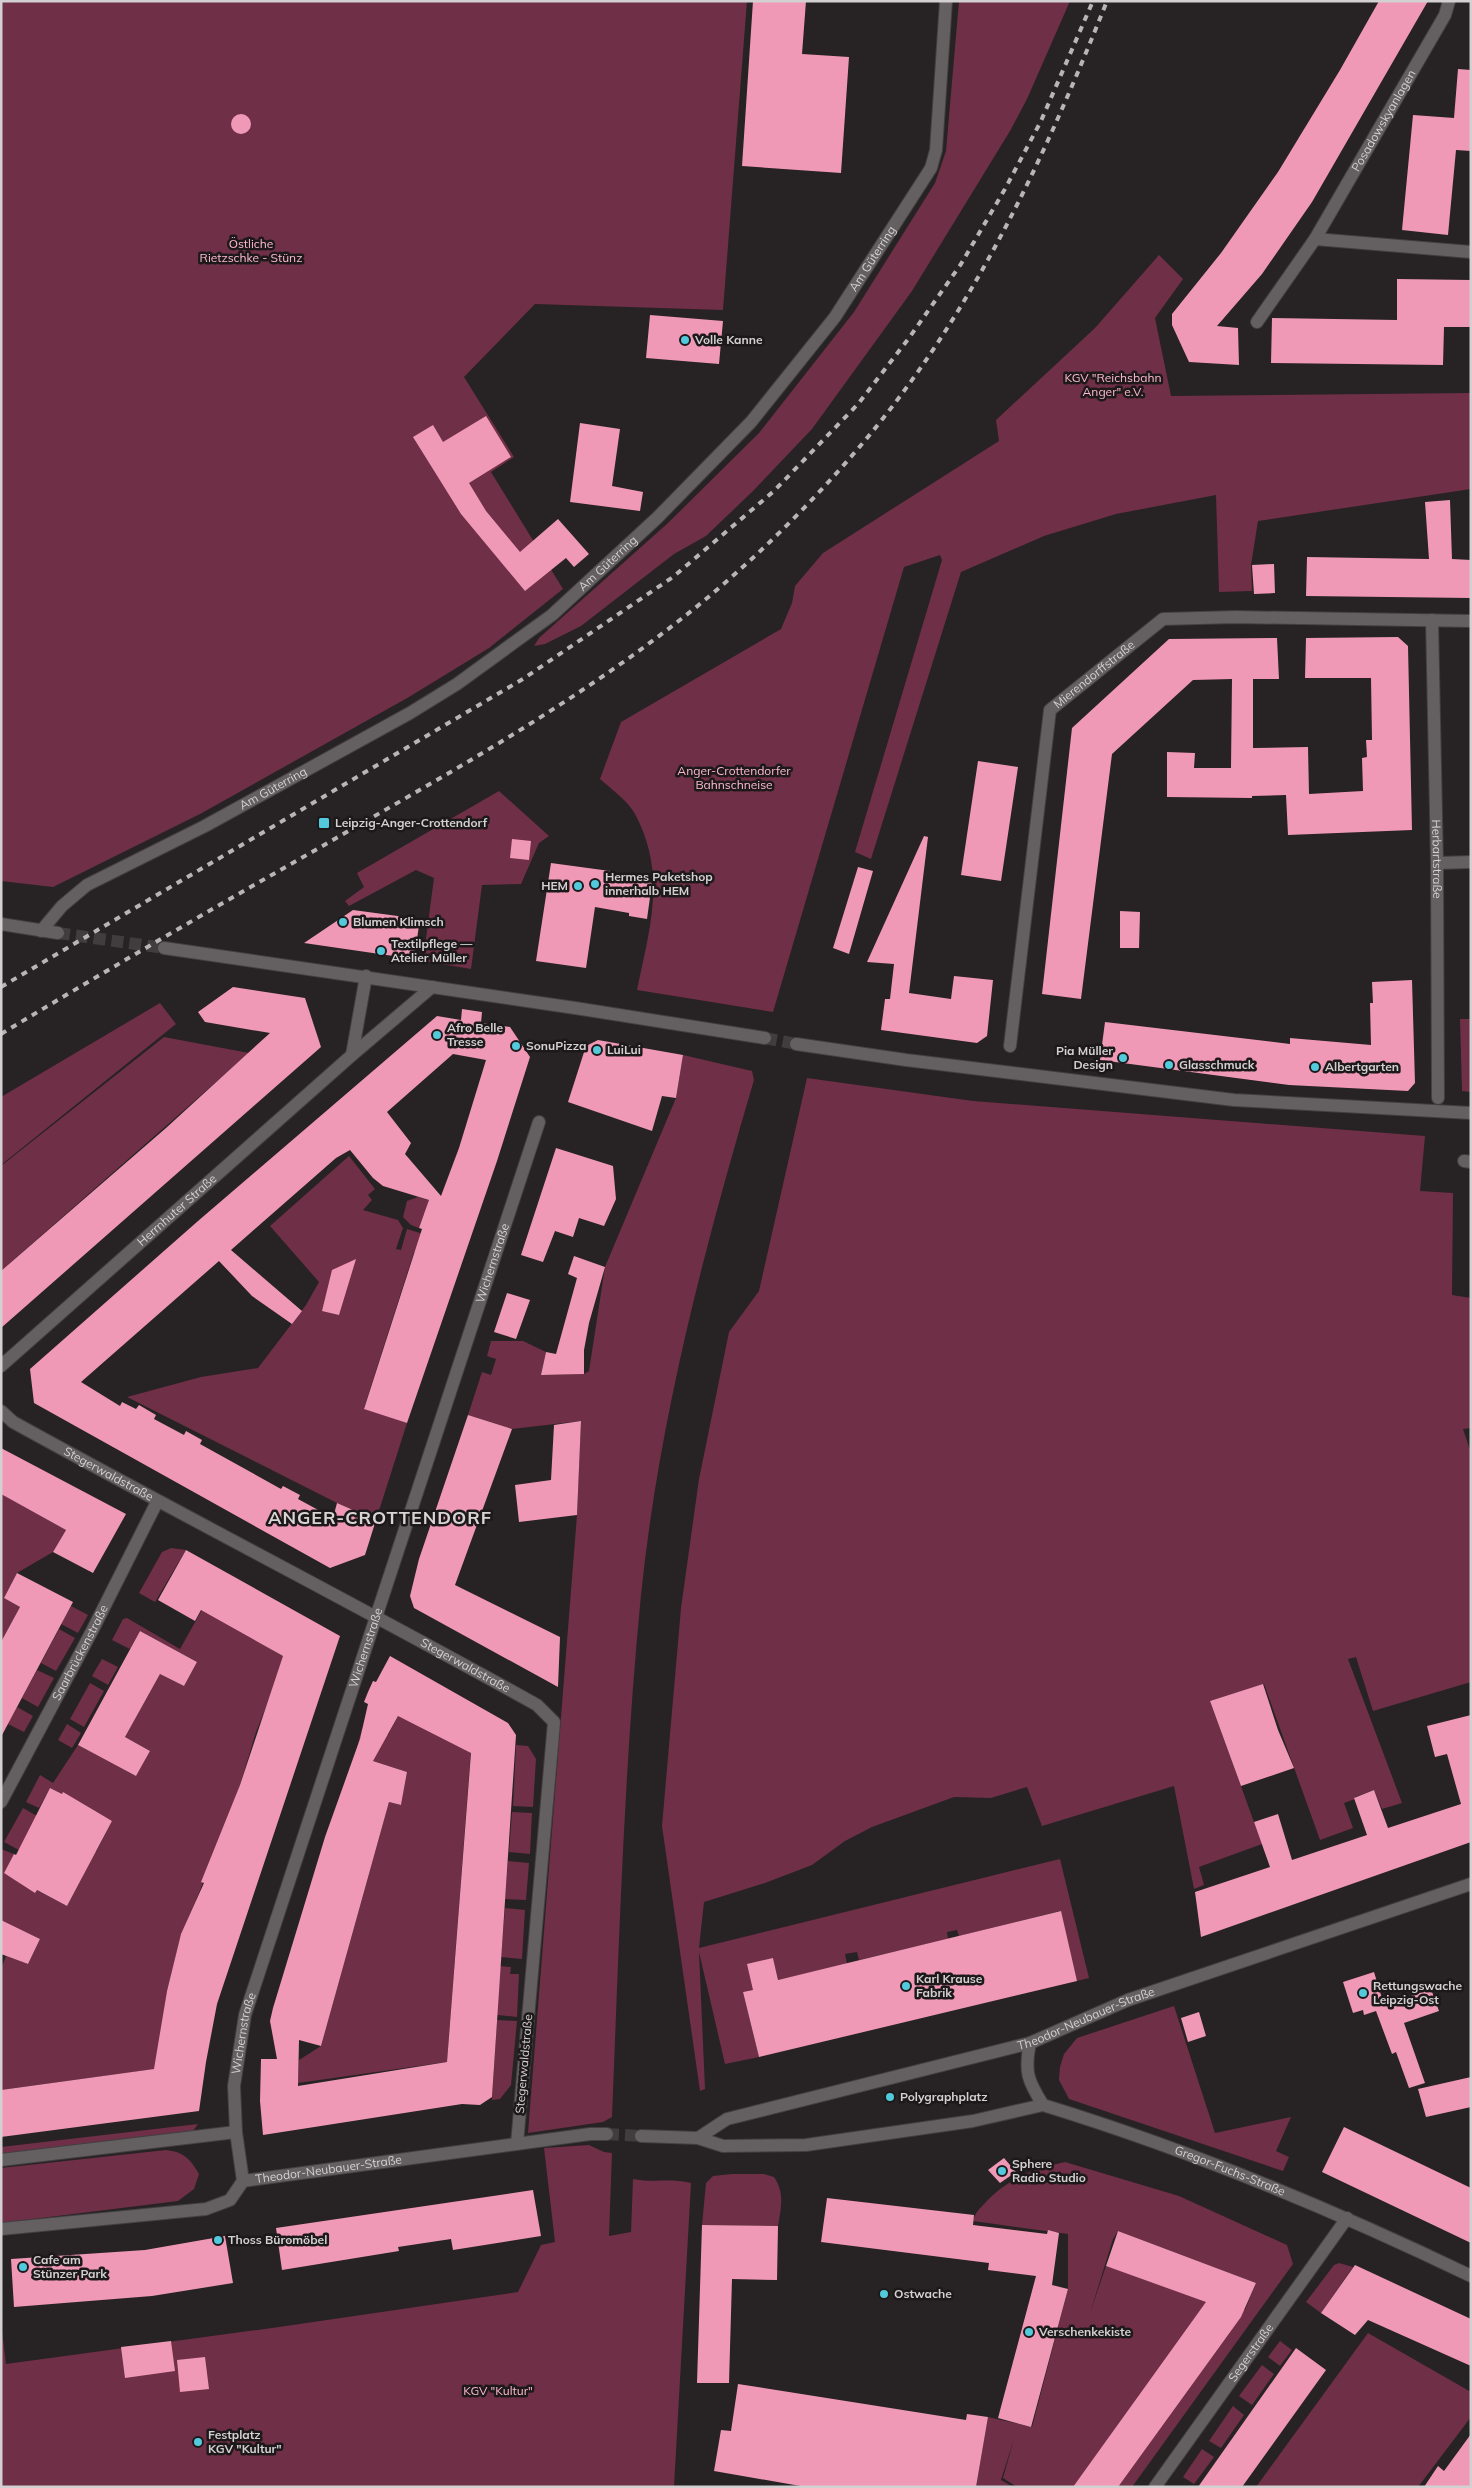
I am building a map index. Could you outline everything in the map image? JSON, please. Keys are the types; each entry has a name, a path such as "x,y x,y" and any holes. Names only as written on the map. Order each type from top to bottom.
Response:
{"street":[{"name":"Am Güterring","path":"41,931 62,906 87,885 205,826 410,713 499,655 552,615 657,518 738,436 835,317 932,168 936,150 946,1"},
{"name":"Posadowskyanlagen","path":"1257,322 1315,239 1445,15 1449,1"},
{"path":"1315,239 1471,252"},
{"name":"Mierendorffstraße","path":"1010,1046 1050,710 1163,619 1235,617 1471,621"},
{"name":"Herbartstraße","path":"1432,620 1437,863 1438,1098"},
{"path":"1437,863 1471,862"},
{"path":"1,924 58,933"},
{"path":"164,948 366,976 765,1038"},
{"path":"352,1055 366,976"},
{"name":"Herrnhuter Straße","path":"1,1366 352,1055 432,987"},
{"path":"796,1044 906,1060 1234,1100 1471,1113"},
{"name":"Wichernstraße","path":"244,2181 236,2132 234,2086 245,2015 375,1615 539,1122"},
{"name":"Stegerwaldstraße","path":"1,1411 12,1422 157,1502 375,1615 537,1705 554,1722 517,2144"},
{"name":"Saarbrückenstraße","path":"1,1802 92,1631 157,1502"},
{"name":"Theodor-Neubauer-Straße","path":"698,2138 727,2119 1030,2043 1128,2000 1471,1884"},
{"path":"641,2136 698,2138 723,2146 806,2145 973,2121 1043,2105 1031,2085 1026,2064 1030,2043"},
{"name":"Gregor-Fuchs-Straße","path":"1043,2105 1170,2146 1347,2218 1471,2276"},
{"path":"1,2160 236,2132"},
{"name":"Theodor-Neubauer-Straße","path":"1,2230 206,2208 230,2200 244,2181 590,2134 607,2134"},
{"name":"Segerstraße","path":"1155,2487 1347,2218"}],"green space":[{"name":"Östliche Rietzschke - Stünz","path":"1,1 747,1 723,310 535,304 464,377 514,457 491,472 563,589 489,648 409,697 200,814 53,887 1,881"},
{"path":"959,1 1070,1 1027,99 1010,131 912,291 812,429 753,491 706,536 674,554 581,626 545,644 534,646 539,638 668,523 759,433 854,312 935,183 946,151"},
{"name":"Anger-Crottendorfer Bahnschneise","path":"1159,255 1183,279 1155,318 1171,396 1471,393 1471,489 1258,521 1251,565 1252,591 1219,592 1216,495 1116,514 1044,536 961,572 871,859 855,852 942,560 940,555 904,567 773,1012 637,990 651,922 653,879 651,858 645,836 632,809 600,779 621,722 781,629 792,603 795,586 823,553 999,441 996,420 1095,328"},
{"path":"499,791 549,836 539,843 521,884 482,885 471,969 423,961 434,878 416,870 349,906 345,901 364,887 357,873"},
{"path":"160,1003 176,1024 1,1165 1,1097"},
{"path":"1460,1019 1471,1019 1471,1092 1462,1091"},
{"path":"164,1037 249,1053 1,1271 1,1166"},
{"path":"683,1055 752,1071 754,1080 718,1207 686,1335 671,1400 649,1530 641,1595 630,1726 612,2117 603,2122 528,2133 577,1515 581,1421 512,1429 468,1415 482,1372 491,1375 496,1359 487,1356 491,1341 523,1341 546,1352 541,1375 584,1374 589,1371 605,1267 676,1098"},
{"path":"807,1078 973,1101 1425,1136 1420,1191 1453,1193 1452,1295 1471,1298 1471,1428 1463,1429 1471,1453 1471,1682 1373,1711 1356,1657 1348,1659 1402,1803 1382,1809 1374,1790 1355,1797 1355,1799 1344,1803 1353,1828 1320,1840 1264,1684 1210,1701 1262,1844 1199,1867 1204,1885 1194,1889 1174,1786 1042,1826 1027,1787 991,1798 954,1797 872,1827 845,1841 812,1865 765,1883 704,1902 699,1948 1060,1859 1089,1978 1077,1981 1060,1911 959,1936 957,1930 947,1932 948,1939 859,1960 857,1952 845,1954 847,1964 778,1980 773,1958 753,1990 743,1992 759,2057 725,2064 699,1952 705,2089 700,2091 662,1826 681,1608 699,1479 729,1332 759,1291"},
{"path":"349,1156 375,1189 368,1195 372,1200 363,1210 398,1220 403,1228 396,1249 401,1250 407,1229 423,1234 413,1255 364,1408 407,1423 376,1520 337,1503 127,1397 201,1377 258,1368 306,1305 319,1282 270,1226"},
{"path":"418,1197 438,1203 433,1216 424,1214 419,1228 411,1225 403,1217 407,1201"},
{"path":"1,1494 66,1530 53,1552 17,1573 4,1598 20,1607 1,1642"},
{"path":"171,1548 186,1550 155,1602 139,1593 162,1552"},
{"path":"71,1606 88,1615 78,1633 61,1624"},
{"path":"203,1608 286,1658 256,1732 240,1785 181,1935 167,1991 155,2069 1,2090 1,1969 6,1956 28,1964 40,1939 1,1920 1,1849 14,1854 4,1873 67,1906 83,1876 59,1863 71,1839 96,1852 112,1821 50,1788 39,1808 26,1802 40,1775 53,1783 78,1745 136,1776 150,1751 125,1737 160,1674 184,1686 197,1662 140,1631 130,1649 112,1640 123,1619 127,1618 180,1649"},
{"path":"59,1629 75,1638 56,1671 41,1663"},
{"path":"102,1659 118,1667 108,1685 92,1676"},
{"path":"37,1670 54,1678 38,1707 22,1698"},
{"path":"90,1683 104,1691 84,1727 70,1719"},
{"path":"17,1707 33,1716 24,1732 8,1724"},
{"path":"398,1716 471,1749 447,2062 298,2083 299,2060 321,2046 389,1802 401,1805 407,1772 355,1755 362,1729 388,1735"},
{"path":"67,1724 81,1733 72,1748 58,1740"},
{"path":"516,1745 528,1746 536,1759 533,1807 513,1806"},
{"path":"23,1808 37,1816 19,1850 4,1842"},
{"path":"512,1812 532,1813 530,1854 509,1852"},
{"path":"508,1861 529,1863 526,1900 505,1899"},
{"path":"505,1908 525,1910 522,1959 501,1957"},
{"path":"500,1966 511,1967 510,1974 519,1974 517,2017 497,2015"},
{"path":"1174,2006 1215,2133 1291,2117 1276,2151 1289,2157 1283,2171 1069,2099 1059,2080 1060,2067 1064,2054 1077,2038"},
{"path":"497,2020 517,2021 511,2085 500,2099 492,2100"},
{"path":"198,2124 193,2131 1,2155 1,2147"},
{"name":"KGV \"Kultur\"","path":"589,2145 604,2152 612,2153 609,2236 631,2232 633,2179 691,2183 674,2487 1,2487 1,2323 6,2364 518,2292 541,2245 555,2242 544,2148"},
{"path":"166,2150 182,2154 199,2174 194,2189 178,2201 1,2223 1,2168"},
{"path":"1065,2162 1179,2196 1287,2245 1293,2264 1132,2487 1017,2487 1003,2478 1014,2439 1001,2480 1013,2487 976,2487 988,2417 1032,2427 1068,2289 1068,2234 973,2221 980,2209 1003,2187 1032,2171","holes":["1118,2231 1256,2283 1245,2310 1106,2266 1090,2313 1113,2239"]},
{"path":"764,2174 774,2177 781,2195 778,2226 702,2225 706,2183 713,2176"},
{"path":"1339,2263 1353,2267 1321,2313 1306,2302 1334,2265"},
{"path":"1368,2333 1471,2392 1471,2417 1418,2487 1256,2487"},
{"path":"1280,2341 1292,2350 1280,2366 1268,2357"},
{"path":"1262,2365 1274,2374 1252,2405 1239,2396"},
{"path":"1233,2406 1244,2415 1221,2448 1209,2441"},
{"path":"1202,2449 1214,2457 1194,2484 1183,2477"}],"building":[{"path":"753,1 806,1 802,54 849,57 841,173 742,166"},
{"path":"1379,1 1428,1 1312,202 1262,274 1217,326 1238,328 1239,365 1189,362 1172,325 1172,314 1221,253 1278,172 1340,70"},
{"path":"1458,69 1471,70 1471,151 1456,150 1448,235 1402,230 1413,115 1454,118"},
{"path":"241,114 248,117 251,124 248,131 241,134 234,131 231,124 234,117"},
{"path":"1397,279 1471,280 1471,327 1444,327 1443,365 1271,363 1272,318 1397,320"},
{"name":"Volle Kanne","path":"650,315 723,321 719,364 646,358"},
{"path":"486,416 511,457 469,483 486,511 520,552 558,519 589,554 574,567 566,558 525,591 461,514 413,437 433,425 443,442"},
{"path":"580,423 620,429 612,486 643,492 640,511 570,502"},
{"path":"1450,500 1452,559 1471,560 1471,598 1306,596 1307,557 1429,559 1425,502"},
{"path":"1274,564 1275,593 1254,594 1252,565"},
{"path":"1398,637 1408,646 1412,830 1288,835 1286,795 1252,796 1252,798 1167,797 1167,752 1195,753 1194,768 1231,768 1232,679 1193,680 1112,754 1081,999 1042,994 1072,728 1169,639 1277,638 1279,679 1253,679 1253,748 1308,747 1309,794 1363,791 1362,758 1367,757 1366,740 1372,740 1371,678 1305,678 1306,638"},
{"path":"978,761 1018,767 1001,881 961,875"},
{"path":"924,836 928,837 909,993 951,999 954,976 993,980 987,1036 977,1043 881,1030 885,999 890,999 894,964 867,962"},
{"path":"512,839 531,841 529,860 510,858"},
{"path":"551,863 610,871 609,877 652,883 647,919 629,916 629,913 595,907 586,968 536,961"},
{"path":"858,867 873,871 849,954 833,948"},
{"path":"353,910 420,919 414,959 304,943"},
{"path":"1120,911 1140,912 1139,948 1120,948"},
{"path":"1412,980 1415,1083 1408,1091 1289,1085 1100,1060 1105,1022 1290,1044 1290,1038 1371,1045 1370,1003 1373,1003 1372,982"},
{"path":"233,987 305,998 321,1047 1,1328 1,1271 166,1128 270,1033 205,1022 198,1012"},
{"path":"462,1009 482,1012 481,1023 510,1027 530,1057 497,1161 407,1423 364,1409 422,1229 419,1228 429,1200 383,1186 373,1178 350,1150 336,1158 231,1250 302,1311 292,1324 252,1296 219,1261 81,1382 120,1406 122,1402 136,1409 139,1405 156,1415 154,1419 184,1435 186,1431 202,1440 200,1444 281,1489 283,1486 300,1495 298,1499 333,1518 337,1503 376,1520 365,1555 330,1568 34,1403 30,1369 198,1221 437,1016 461,1020","holes":["453,1054 486,1060 459,1148 441,1196 405,1154 411,1143 387,1112"]},
{"path":"598,1040 683,1055 676,1098 662,1096 652,1131 568,1102 586,1046"},
{"path":"556,1148 613,1166 616,1199 604,1226 579,1218 573,1237 555,1231 543,1262 521,1255"},
{"path":"574,1256 605,1267 589,1323 584,1350 584,1374 541,1375 546,1352 556,1354 577,1278 568,1274"},
{"path":"356,1259 339,1315 322,1311 332,1270"},
{"path":"507,1293 530,1300 516,1339 494,1332"},
{"path":"468,1415 512,1429 455,1585 560,1637 558,1687 414,1608 410,1596 419,1559"},
{"path":"581,1421 577,1515 519,1522 515,1485 551,1480 554,1425"},
{"path":"1,1448 126,1514 93,1573 53,1552 66,1530 1,1494"},
{"path":"186,1550 340,1636 217,2004 199,2111 1,2137 1,2090 154,2069 167,1991 181,1934 204,1883 201,1882 240,1785 283,1656 201,1610 195,1621 158,1600"},
{"path":"17,1573 73,1602 1,1737 1,1642 20,1607 4,1598"},
{"path":"140,1631 197,1662 184,1686 160,1674 125,1737 150,1751 136,1776 78,1745"},
{"path":"390,1656 508,1723 516,1735 492,2097 480,2105 462,2104 263,2135 260,2101 261,2059 277,2059 270,2021 273,2008 325,1837 360,1739 368,1704 364,1702 373,1681 376,1682","holes":["398,1716 471,1753 447,2062 298,2086 299,2040 321,2046 389,1802 401,1805 407,1772 373,1761"]},
{"path":"1263,1684 1278,1730 1294,1768 1241,1786 1210,1701"},
{"path":"1471,1715 1471,1842 1201,1937 1195,1892 1270,1867 1254,1822 1278,1814 1292,1860 1367,1835 1354,1798 1374,1790 1388,1828 1461,1804 1447,1754 1435,1757 1427,1726"},
{"path":"50,1788 62,1794 63,1792 112,1821 67,1906 37,1890 35,1893 4,1873 14,1854 16,1855"},
{"name":"Karl Krause Fabrik","path":"1061,1911 1077,1981 759,2057 743,1992 753,1990 747,1964 773,1958 778,1980"},
{"path":"1,1920 40,1939 28,1964 1,1954"},
{"path":"1374,1972 1384,2005 1431,1989 1439,2011 1404,2023 1425,2083 1409,2088 1396,2052 1392,2054 1376,2011 1364,2015 1363,2010 1353,2013 1343,1982"},
{"path":"1199,2012 1206,2036 1188,2042 1181,2018"},
{"path":"1471,2077 1471,2107 1426,2117 1418,2089"},
{"path":"1344,2127 1471,2188 1471,2243 1322,2172"},
{"name":"Sphere Radio Studio","path":"1004,2158 1016,2172 1000,2183 988,2170"},
{"path":"533,2190 541,2236 453,2250 451,2239 398,2247 399,2251 282,2270 276,2228"},
{"path":"827,2198 974,2215 973,2225 1047,2234 1048,2230 1059,2233 1052,2285 1068,2289 1031,2427 998,2418 1036,2276 988,2270 989,2263 821,2242"},
{"path":"702,2225 778,2226 777,2280 732,2279 729,2383 697,2383"},
{"path":"1118,2231 1256,2283 1241,2317 1118,2487 1073,2487 1206,2302 1106,2266"},
{"path":"225,2236 233,2283 152,2296 14,2307 11,2259 145,2250"},
{"path":"1355,2265 1471,2319 1471,2366 1368,2320 1355,2335 1321,2313"},
{"path":"171,2341 175,2371 125,2378 121,2347"},
{"path":"1296,2348 1326,2370 1242,2487 1198,2487"},
{"path":"205,2357 209,2389 180,2392 177,2360"},
{"path":"738,2384 966,2420 967,2414 988,2417 976,2487 806,2487 714,2471 721,2430 731,2431"},
{"path":"1471,2434 1471,2487 1424,2487 1438,2466 1444,2471"}],"tunnel":[{"path":"58,933 164,948"},
{"path":"765,1038 796,1044"},
{"path":"607,2134 641,2136"}],"railway":[{"path":"1,987 523,679 673,577 774,491 858,404 909,338 961,264 1005,189 1041,121 1093,1"},
{"path":"1,1034 195,919 508,738 604,676 650,643 742,568 810,502 872,432 910,383 945,332 977,279 1034,171 1107,1"}],"place":[{"name":"Volle Kanne","path":"685,340"},
{"name":"Leipzig-Anger-Crottendorf","path":"324,823"},
{"name":"Hermes Paketshop innerhalb HEM","path":"595,884"},
{"name":"HEM","path":"578,886"},
{"name":"Blumen Klimsch","path":"343,922"},
{"name":"Textilpflege — Atelier Müller","path":"381,951"},
{"name":"Afro Belle Tresse","path":"437,1035"},
{"name":"SonuPizza","path":"516,1046"},
{"name":"LuiLui","path":"597,1050"},
{"name":"Pia Müller Design","path":"1123,1058"},
{"name":"Glasschmuck","path":"1169,1065"},
{"name":"Albertgarten","path":"1315,1067"},
{"name":"Karl Krause Fabrik","path":"906,1986"},
{"name":"Rettungswache Leipzig-Ost","path":"1363,1993"},
{"name":"Polygraphplatz","path":"890,2097"},
{"name":"Sphere Radio Studio","path":"1002,2171"},
{"name":"Thoss Büromöbel","path":"218,2240"},
{"name":"Cafe am Stünzer Park","path":"23,2267"},
{"name":"Ostwache","path":"884,2294"},
{"name":"Verschenkekiste","path":"1029,2332"},
{"name":"Festplatz KGV \"Kultur\"","path":"198,2442"}],"district":[{"name":"ANGER-CROTTENDORF","path":"380,1518"}],"park label":[{"name":"KGV \"Reichsbahn Anger\" e.V.","path":"1113,385"}]}
